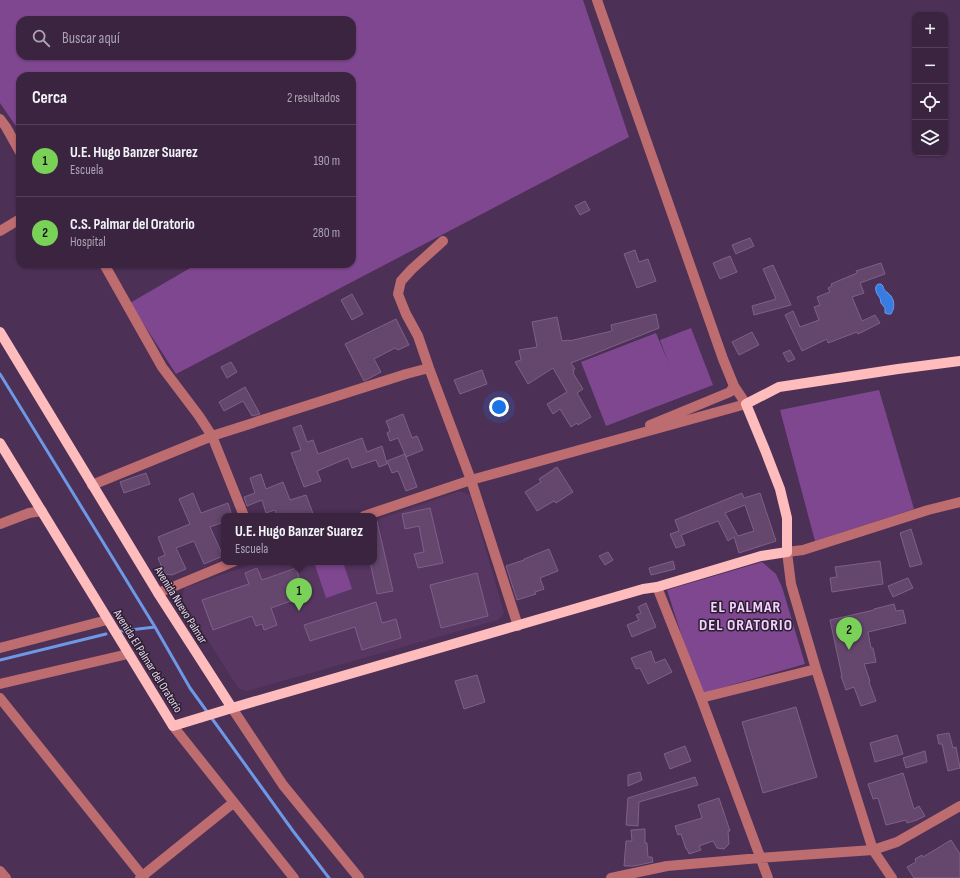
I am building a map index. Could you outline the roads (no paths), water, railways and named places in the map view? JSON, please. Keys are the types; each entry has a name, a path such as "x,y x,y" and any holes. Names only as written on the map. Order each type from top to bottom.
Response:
{"main road":[{"name":"Avenida Nuevo Palmar","path":"0,332 158,593 232,708"},
{"path":"173,726 643,589 657,587 761,556 787,552 787,518 780,489 746,404 779,387 960,361"},
{"name":"Avenida El Palmar del Oratorio","path":"0,443 173,726"}],"street":[{"path":"373,513 471,480 746,404 734,386 723,359 597,0"},
{"path":"0,119 16,145"},
{"path":"0,231 16,221"},
{"path":"443,241 401,281 398,294 406,314 418,336 471,480 518,626"},
{"path":"106,268 162,366 200,416 212,436 243,513"},
{"path":"92,485 212,436 429,368"},
{"path":"612,441 730,392 734,386"},
{"path":"892,878 873,850 791,584 787,552 803,550 928,510 960,502"},
{"path":"0,524 29,513 42,511"},
{"path":"158,593 226,565"},
{"path":"657,587 701,698 768,878"},
{"path":"0,648 108,620"},
{"path":"0,684 128,654"},
{"path":"701,698 816,669"},
{"path":"0,698 142,877 233,803"},
{"name":"Avenida Nuevo Palmar","path":"232,708 283,785 359,878"},
{"name":"Avenida El Palmar del Oratorio","path":"173,726 294,878"},
{"path":"611,878 667,866 873,850 897,842 960,806"},
{"path":"0,870 6,878"}],"water":[{"path":"878,284 883,286 892,298 894,306 891,314 885,313 885,308 876,291"}],"waterway":[{"path":"0,374 155,627 190,688 293,831 329,878"},
{"path":"121,631 155,627"},
{"path":"0,660 106,634"}],"place":[{"name":"U.E. Hugo Banzer Suarez","path":"299,611"},
{"name":"C.S. Palmar del Oratorio","path":"849,650"}],"district":[{"name":"EL PALMAR DEL ORATORIO","path":"746,615"}]}
